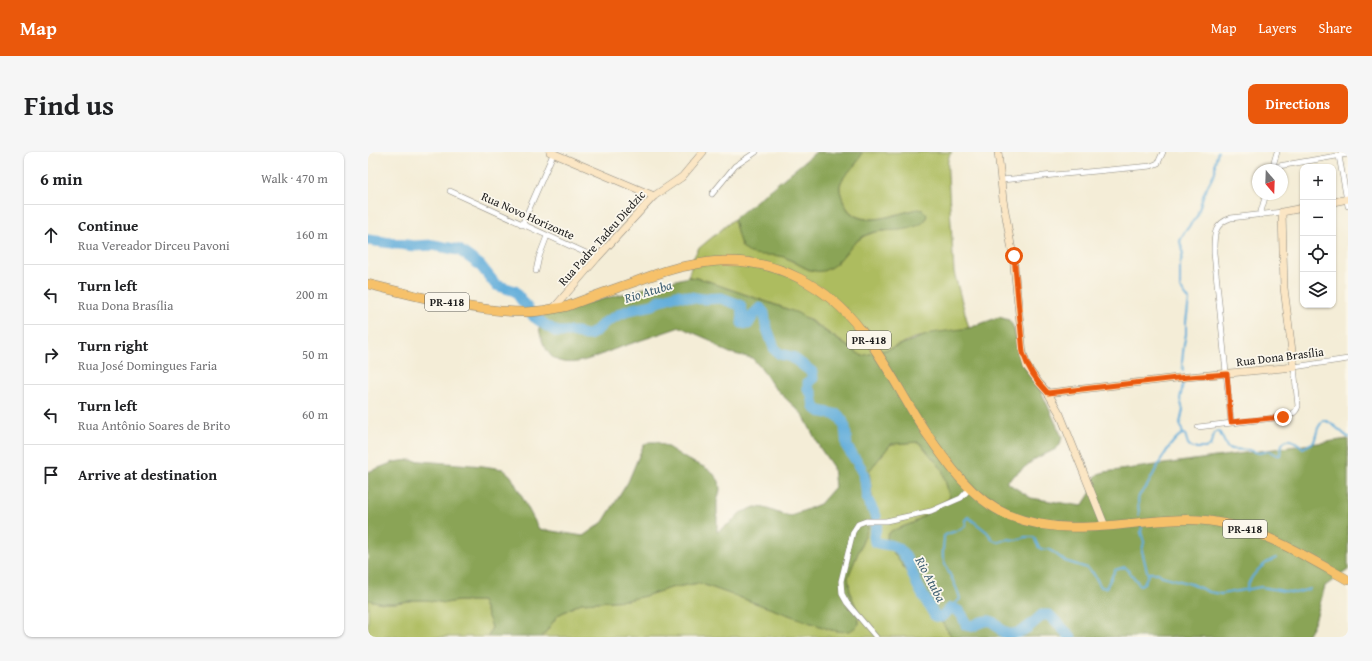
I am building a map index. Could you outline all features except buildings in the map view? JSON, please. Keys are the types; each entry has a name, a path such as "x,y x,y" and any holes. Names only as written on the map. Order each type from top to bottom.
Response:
{"highway":[{"name":"PR-418","path":"368,284 457,304 493,310 527,312 568,306 683,266 722,261 749,262 784,270 811,283 833,300 860,328 879,354 915,415 942,456 977,496 993,507 1021,520 1042,525 1070,528 1177,520 1222,522 1251,530 1282,544 1348,580"}],"street":[{"path":"522,225 553,152 654,196"},
{"name":"Rua Padre Tadeu Diedzic","path":"553,309 654,196 682,177 703,152"},
{"path":"712,194 735,166 756,152"},
{"path":"998,152 1006,219 1014,256 1023,353 1028,367 1038,383 1048,393 1060,414 1105,526"},
{"path":"1001,180 1151,166 1158,163 1163,152"},
{"path":"1273,164 1277,152"},
{"path":"1288,165 1348,154"},
{"path":"1336,202 1348,202 1339,156"},
{"name":"Rua Novo Horizonte","path":"450,192 597,258"},
{"path":"1260,215 1264,200"},
{"path":"1231,422 1214,253 1214,237 1216,230 1223,220 1300,209"},
{"path":"1198,427 1283,417 1297,411 1298,406 1294,367 1284,288 1282,212"},
{"path":"536,271 539,257 547,236"},
{"name":"Rua Dona Brasília","path":"1048,393 1177,378 1294,367 1348,359"},
{"path":"876,637 847,603 842,594 840,581 853,532 858,524 866,521 886,521 931,511 960,498 970,488"}],"green space":[{"path":"816,152 862,152 857,162 844,177 840,185 844,203 850,212 858,217 877,219 918,209 923,210 927,215 925,221 909,229 879,231 864,236 853,244 835,265 823,271 813,271 784,257 759,255 745,250 739,240 734,219"},
{"path":"862,152 952,152 948,160 948,166 954,272 969,328 914,338 889,349 862,356 807,318 785,308 707,281 688,277 698,249 734,219 741,246 784,257 809,270 836,264 852,245 864,236 875,232 885,231 918,209 877,219 858,217 850,211 844,202 840,185 844,177 857,162"},
{"path":"688,277 707,281 798,313 862,356 889,349 932,333 969,328 999,317 1009,320 1062,437 1060,445 1056,449 1035,459 1006,482 1031,498 1082,506 1091,492 1092,480 1098,474 1105,472 1348,439 1348,570 1325,586 1316,618 1306,637 952,637 888,545 887,536 891,531 913,523 950,498 942,469 919,442 891,444 869,471 874,514 848,577 850,592 858,613 859,624 849,631 843,632 831,630 699,583 670,588 627,600 581,603 558,615 542,637 488,637 492,627 482,601 458,601 445,603 415,600 383,603 368,600 368,472 394,462 409,460 503,469 511,476 539,529 583,536 603,522 628,482 643,446 649,442 657,442 666,446 688,460 704,467 712,472 719,481 720,490 717,502 717,532 730,523 740,513 755,507 765,508 791,516 820,504 835,487 833,467 820,448 803,415 773,386 762,369 752,358 730,353 719,348 710,340 680,327 589,359 574,362 556,360 549,354 543,343 540,335 540,324 545,314"},
{"path":"919,442 942,469 950,498 913,523 891,531 887,536 888,545 952,637 542,637 558,615 581,603 627,600 670,588 699,583 831,630 843,632 849,631 856,627 859,623 858,613 850,592 848,577 874,514 869,471 891,444"},
{"path":"368,600 383,603 415,600 445,603 458,601 482,601 492,627 488,637 368,637"}],"waterway":[{"path":"1183,371 1182,362 1189,300 1180,287 1180,264 1183,254 1180,241 1197,216 1204,193 1215,172 1215,162 1218,152"},
{"name":"Rio Atuba","path":"368,240 414,246 433,245 459,250 480,265 496,285 515,291 534,317 557,332 577,332 583,335 589,335 595,332 604,323 620,314 633,309 653,305 658,301 677,295 702,299 721,298 740,305 743,314 742,323 748,324 760,308 764,313 766,326 775,350 780,354 792,357 812,372 813,378 808,382 808,389 812,394 814,407 819,411 838,415 842,420 845,427 847,447 861,468 865,480 867,499 876,516"},
{"path":"1184,379 1180,399 1183,410 1180,423 1183,434 1185,434 1188,444 1192,448 1205,448 1210,446 1215,432 1219,431 1227,447 1231,449 1249,450 1259,453 1269,451 1280,455 1282,444 1287,440 1291,440 1303,448 1314,442 1318,428 1323,420 1333,425 1348,437"},
{"path":"1139,515 1139,496 1146,487 1168,449 1173,442 1183,434"},
{"path":"951,608 960,599 957,588 943,558 944,536 964,527 966,525 965,520 968,517 987,532 993,540 998,542 1007,539 1016,540 1025,537 1034,537 1037,545 1041,549 1049,549 1065,561 1087,568 1093,573 1101,587 1106,588 1115,570 1125,567 1140,585 1144,583 1148,575 1142,551 1144,542 1141,532 1142,526"},
{"name":"Rio Atuba","path":"877,524 874,536 875,542 896,547 902,552 919,588 935,616 941,617 951,608 957,610 961,614 966,625 973,626 981,622 988,621 996,624 1002,631 1011,634 1024,630 1042,615 1049,615 1071,637"},
{"path":"1246,591 1253,575 1266,563 1276,558"},
{"path":"1148,573 1158,573 1162,576 1191,584 1209,592 1221,594 1261,587 1295,593 1310,589"}],"route":[{"path":"1014,256 1023,353 1028,367 1038,383 1048,393 1177,378 1227,374 1231,422 1283,417"}]}
